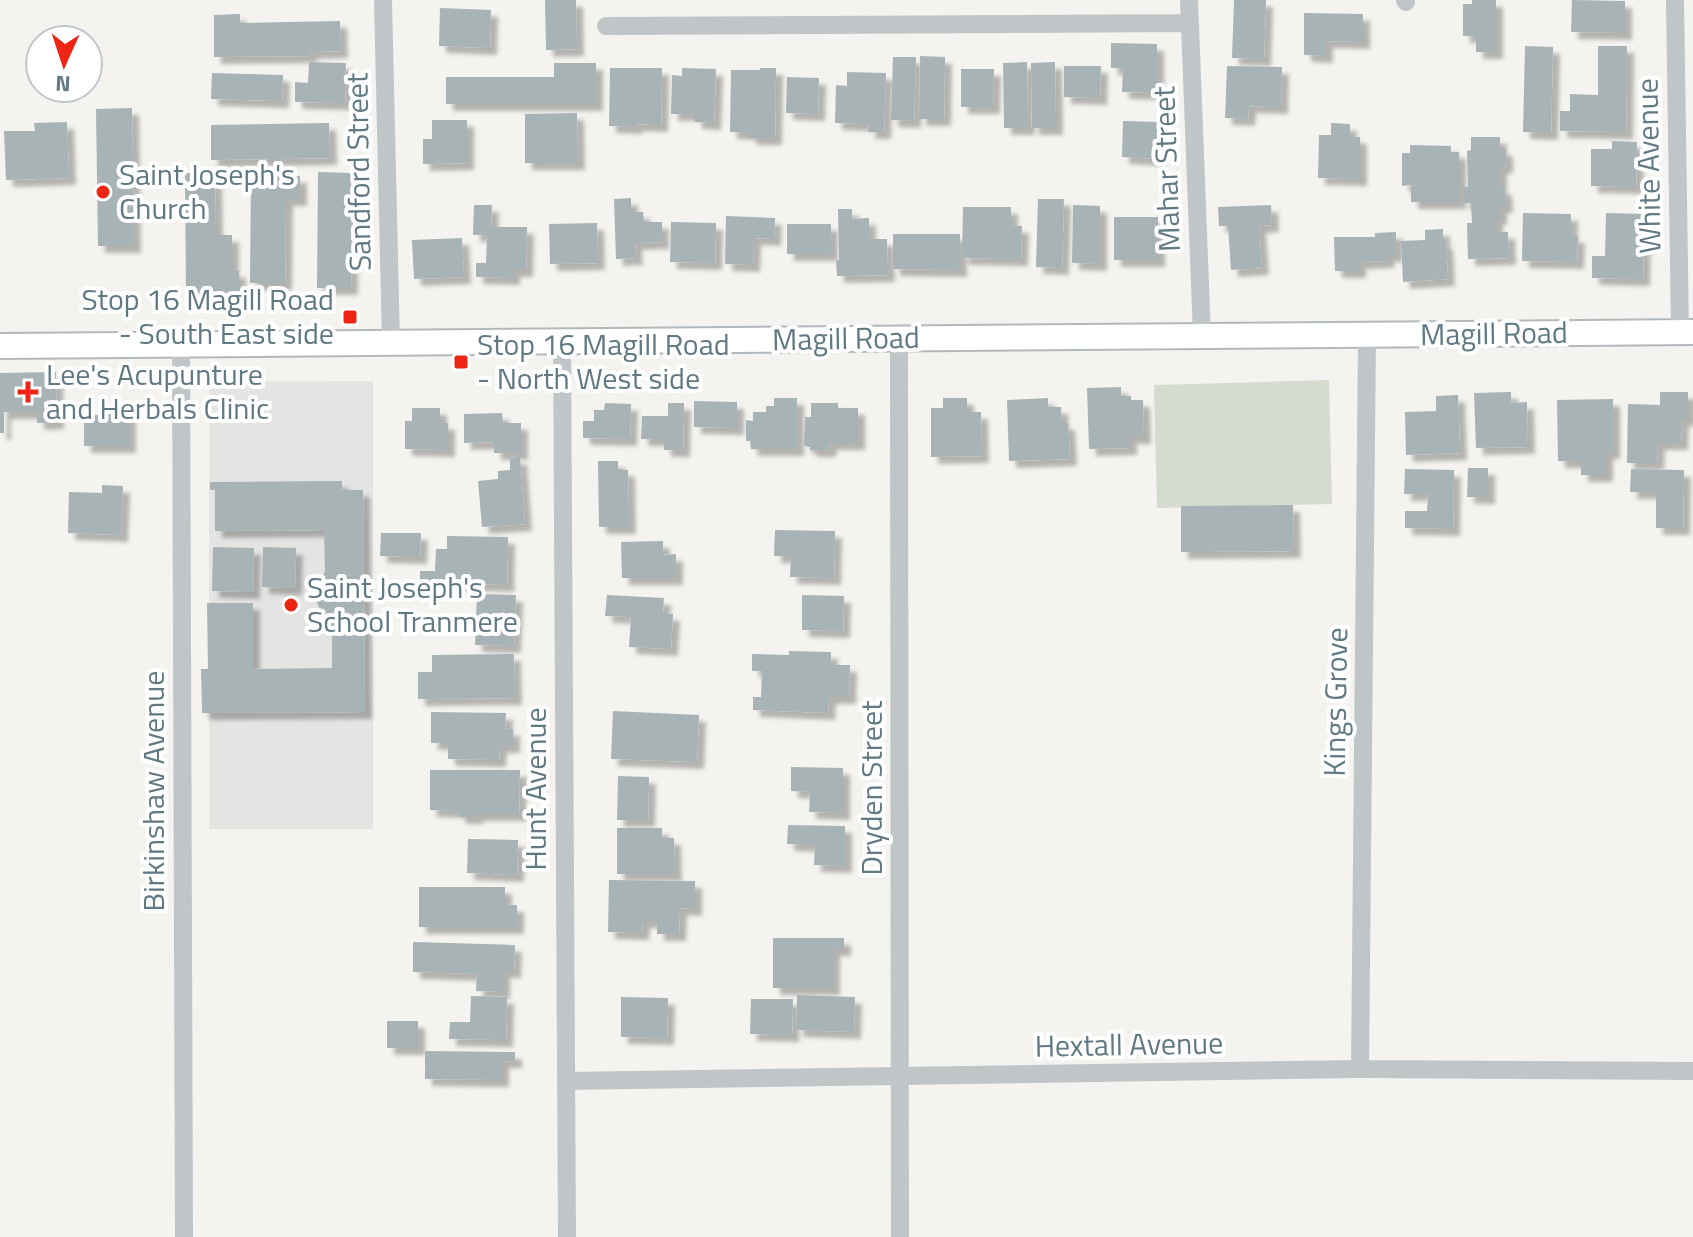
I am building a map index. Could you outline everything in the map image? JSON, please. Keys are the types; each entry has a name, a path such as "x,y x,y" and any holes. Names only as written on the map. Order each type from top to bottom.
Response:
{"main road":[{"name":"Magill Road","path":"0,346 1686,332"}],"street":[{"name":"Sandford Street","path":"383,0 391,343"},
{"name":"Mahar Street","path":"1189,0 1202,336"},
{"name":"White Avenue","path":"1675,0 1686,332"},
{"path":"606,26 1189,23"},
{"name":"Kings Grove","path":"1360,1069 1367,335"},
{"name":"Dryden Street","path":"899,338 900,1237"},
{"name":"Hunt Avenue","path":"562,341 567,1237"},
{"name":"Birkinshaw Avenue","path":"181,344 184,1237"},
{"name":"Hextall Avenue","path":"566,1081 1360,1069 1693,1071"}],"shaded area":[{"path":"1329,380 1332,504 1157,508 1154,385"},
{"name":"Saint Joseph's School Tranmere","path":"373,381 373,829 209,829 209,382"}],"building":[{"path":"545,0 576,0 577,49 546,50"},
{"path":"1234,0 1266,0 1264,59 1232,58"},
{"path":"1472,0 1496,0 1496,52 1476,52 1476,36 1463,36 1463,4 1472,4"},
{"path":"1572,0 1625,1 1625,33 1571,32"},
{"path":"440,8 491,10 490,48 439,46"},
{"path":"1304,13 1363,14 1363,42 1326,41 1326,56 1304,55"},
{"path":"240,14 240,23 340,21 341,51 309,52 311,56 214,57 214,15"},
{"path":"1111,43 1157,44 1157,93 1122,92 1123,68 1111,68"},
{"path":"1525,46 1553,47 1551,133 1523,132"},
{"path":"1598,46 1627,46 1626,132 1560,131 1560,111 1570,111 1570,94 1598,95"},
{"path":"920,56 945,57 944,119 919,119"},
{"path":"893,57 916,57 914,121 891,120"},
{"path":"309,62 346,63 345,103 295,102 295,82 308,83"},
{"path":"1027,62 1028,128 1004,128 1003,63"},
{"path":"1055,62 1056,128 1032,128 1031,63"},
{"path":"554,63 596,63 596,104 446,104 446,77 554,77"},
{"path":"1064,66 1101,66 1100,98 1064,97"},
{"path":"1227,66 1282,67 1281,107 1249,106 1248,119 1225,118"},
{"path":"610,68 662,68 661,125 609,126"},
{"path":"682,68 716,69 714,123 695,122 695,114 671,114 672,75 682,76"},
{"path":"776,68 775,138 749,138 749,133 730,132 731,70"},
{"path":"961,69 994,69 993,107 961,107"},
{"path":"847,72 886,73 884,132 868,132 869,124 835,123 836,85 847,86"},
{"path":"212,73 283,75 282,101 211,99"},
{"path":"787,77 819,78 818,114 786,113"},
{"path":"132,108 134,246 98,246 96,109"},
{"path":"577,113 578,163 525,163 525,114"},
{"path":"432,120 467,120 467,163 423,164 423,139 432,139"},
{"path":"1123,121 1160,122 1159,159 1122,157"},
{"path":"67,122 69,178 6,180 4,131 35,131 34,123"},
{"path":"329,123 330,158 211,160 211,125"},
{"path":"1331,123 1350,124 1350,136 1360,137 1360,179 1318,178 1319,135 1331,135"},
{"path":"1471,137 1500,137 1500,149 1506,149 1506,166 1500,167 1500,188 1505,188 1506,206 1500,206 1496,232 1508,232 1509,258 1468,259 1467,223 1472,223 1471,203 1463,203 1463,187 1468,187 1467,151 1471,150"},
{"path":"1612,141 1637,142 1636,187 1591,186 1591,149 1612,149"},
{"path":"1410,145 1451,146 1451,152 1459,152 1459,202 1411,202 1411,185 1402,186 1402,153 1410,153"},
{"path":"318,172 352,173 351,288 317,288"},
{"path":"185,173 215,173 216,235 232,235 232,271 239,271 239,296 186,296"},
{"path":"251,175 300,176 300,199 286,199 285,283 250,283"},
{"path":"631,198 631,212 643,212 644,222 662,222 662,242 635,243 636,258 616,259 614,199"},
{"path":"1038,199 1064,199 1062,268 1036,267"},
{"path":"474,205 492,205 491,227 527,227 526,270 513,270 513,278 476,277 476,263 486,263 487,235 473,235"},
{"path":"1073,205 1100,206 1100,264 1072,263"},
{"path":"1271,205 1272,225 1259,226 1262,268 1231,270 1228,226 1219,226 1218,207"},
{"path":"963,207 1011,207 1011,226 1022,226 1021,259 962,258"},
{"path":"838,209 852,209 852,219 869,218 869,239 887,239 888,275 837,276"},
{"path":"1523,213 1571,214 1571,236 1578,236 1577,262 1522,261"},
{"path":"1606,213 1644,214 1643,279 1592,278 1592,256 1605,256"},
{"path":"726,216 775,218 774,239 754,238 753,265 725,264"},
{"path":"1114,217 1158,217 1158,260 1114,260"},
{"path":"671,222 716,223 715,263 670,262"},
{"path":"597,223 598,263 550,264 549,224"},
{"path":"787,224 831,224 831,254 787,254"},
{"path":"1443,229 1448,279 1403,282 1401,241 1425,240 1425,230"},
{"path":"1396,232 1396,255 1387,255 1387,261 1359,262 1359,271 1335,271 1334,237 1375,237 1375,233"},
{"path":"893,234 960,234 960,270 893,269"},
{"path":"462,238 464,277 414,279 412,240"},
{"name":"Lee's Acupunture and Herbals Clinic","path":"56,372 57,422 37,423 37,412 4,412 4,433 0,433 0,373"},
{"path":"1121,387 1121,396 1143,400 1144,437 1130,437 1130,448 1089,449 1087,388"},
{"path":"1511,392 1511,403 1527,402 1528,447 1476,448 1474,393"},
{"path":"1660,392 1688,392 1688,419 1682,419 1681,443 1658,443 1657,463 1627,463 1628,404 1660,405"},
{"path":"1458,395 1460,453 1406,455 1405,412 1436,411 1436,396"},
{"path":"774,398 797,398 797,449 751,449 750,441 746,441 746,420 753,421 753,412 766,412 766,406 774,406"},
{"path":"943,398 967,398 967,412 981,412 982,456 931,457 931,408 943,408"},
{"path":"1048,398 1048,407 1061,407 1062,423 1068,423 1070,459 1009,461 1007,400"},
{"path":"1613,399 1613,452 1606,452 1606,475 1581,475 1581,461 1558,461 1557,400"},
{"path":"694,401 737,402 737,428 694,427"},
{"path":"605,403 631,404 630,439 583,438 583,421 594,421 594,410 604,410"},
{"path":"668,403 684,403 683,450 664,450 664,439 641,439 642,416 668,416"},
{"path":"811,403 838,403 838,408 858,408 858,443 830,443 829,450 810,450 810,447 804,446 805,417 811,417"},
{"path":"100,407 109,408 109,413 129,413 129,446 84,446 84,415 100,415"},
{"path":"412,408 440,408 440,423 448,423 448,450 405,449 405,421 412,421"},
{"path":"502,413 503,423 521,423 521,453 494,453 494,442 464,443 464,414"},
{"path":"520,457 525,524 482,527 478,481 498,479 498,471 510,470 510,458"},
{"path":"598,461 618,461 618,469 628,470 629,527 599,527"},
{"path":"1468,468 1488,468 1488,497 1467,497"},
{"path":"1405,469 1454,470 1453,529 1405,528 1405,511 1427,511 1428,494 1404,494"},
{"path":"1631,469 1684,470 1683,528 1656,528 1656,492 1630,492"},
{"path":"342,481 342,490 363,490 365,712 202,713 201,669 208,669 207,603 253,603 253,669 332,668 332,633 315,599 325,571 324,530 215,531 215,490 210,490 210,482"},
{"path":"102,485 123,486 121,535 68,533 69,492 102,493"},
{"path":"1293,505 1294,551 1181,552 1181,506"},
{"path":"775,530 835,531 834,578 790,577 791,556 774,556"},
{"path":"381,533 421,533 420,557 380,556"},
{"path":"447,536 508,537 507,585 451,583 451,589 420,588 420,571 435,571 436,549 447,549"},
{"path":"663,541 663,555 676,554 676,578 622,578 621,542"},
{"path":"213,547 254,548 253,592 212,591"},
{"path":"263,547 296,548 295,588 262,587"},
{"path":"477,594 516,595 514,646 475,645"},
{"path":"607,595 664,598 663,613 673,614 671,649 629,647 631,617 605,616"},
{"path":"802,595 844,596 843,631 802,630"},
{"path":"789,651 831,652 831,665 850,665 849,697 829,697 828,713 753,710 753,697 761,697 762,671 752,671 752,654 789,655"},
{"path":"514,654 515,698 418,699 418,672 432,672 432,655"},
{"path":"613,711 699,715 697,762 611,759"},
{"path":"431,712 506,713 505,729 513,729 513,746 500,746 499,760 448,759 448,743 431,743"},
{"path":"791,767 843,768 843,813 809,812 810,792 791,791"},
{"path":"430,770 520,770 519,814 459,817 458,811 430,810"},
{"path":"618,776 649,777 648,820 617,820"},
{"path":"788,825 845,826 845,866 814,865 815,845 787,844"},
{"path":"617,828 662,828 662,838 674,838 675,874 617,874"},
{"path":"468,839 518,840 517,875 467,873"},
{"path":"609,880 695,881 695,909 680,908 679,934 657,934 657,921 643,921 642,933 608,932"},
{"path":"419,887 505,887 505,905 517,905 517,927 419,927"},
{"path":"773,938 844,938 844,949 833,949 833,988 773,988"},
{"path":"413,942 515,945 514,971 503,971 503,992 476,991 477,974 413,972"},
{"path":"797,995 855,997 854,1032 796,1030"},
{"path":"471,996 507,997 506,1040 449,1039 450,1022 470,1022"},
{"path":"621,997 668,998 667,1038 621,1037"},
{"path":"751,999 793,999 792,1035 750,1034"},
{"path":"387,1021 418,1021 418,1048 387,1048"},
{"path":"425,1051 515,1052 515,1061 502,1061 502,1080 425,1079"}],"place":[{"name":"Saint Joseph's Church","path":"103,192"},
{"name":"Stop 16 Magill Road - South East side","path":"350,317"},
{"name":"Stop 16 Magill Road - North West side","path":"461,362"},
{"name":"Lee's Acupunture and Herbals Clinic","path":"28,392"},
{"name":"Saint Joseph's School Tranmere","path":"291,605"}]}
